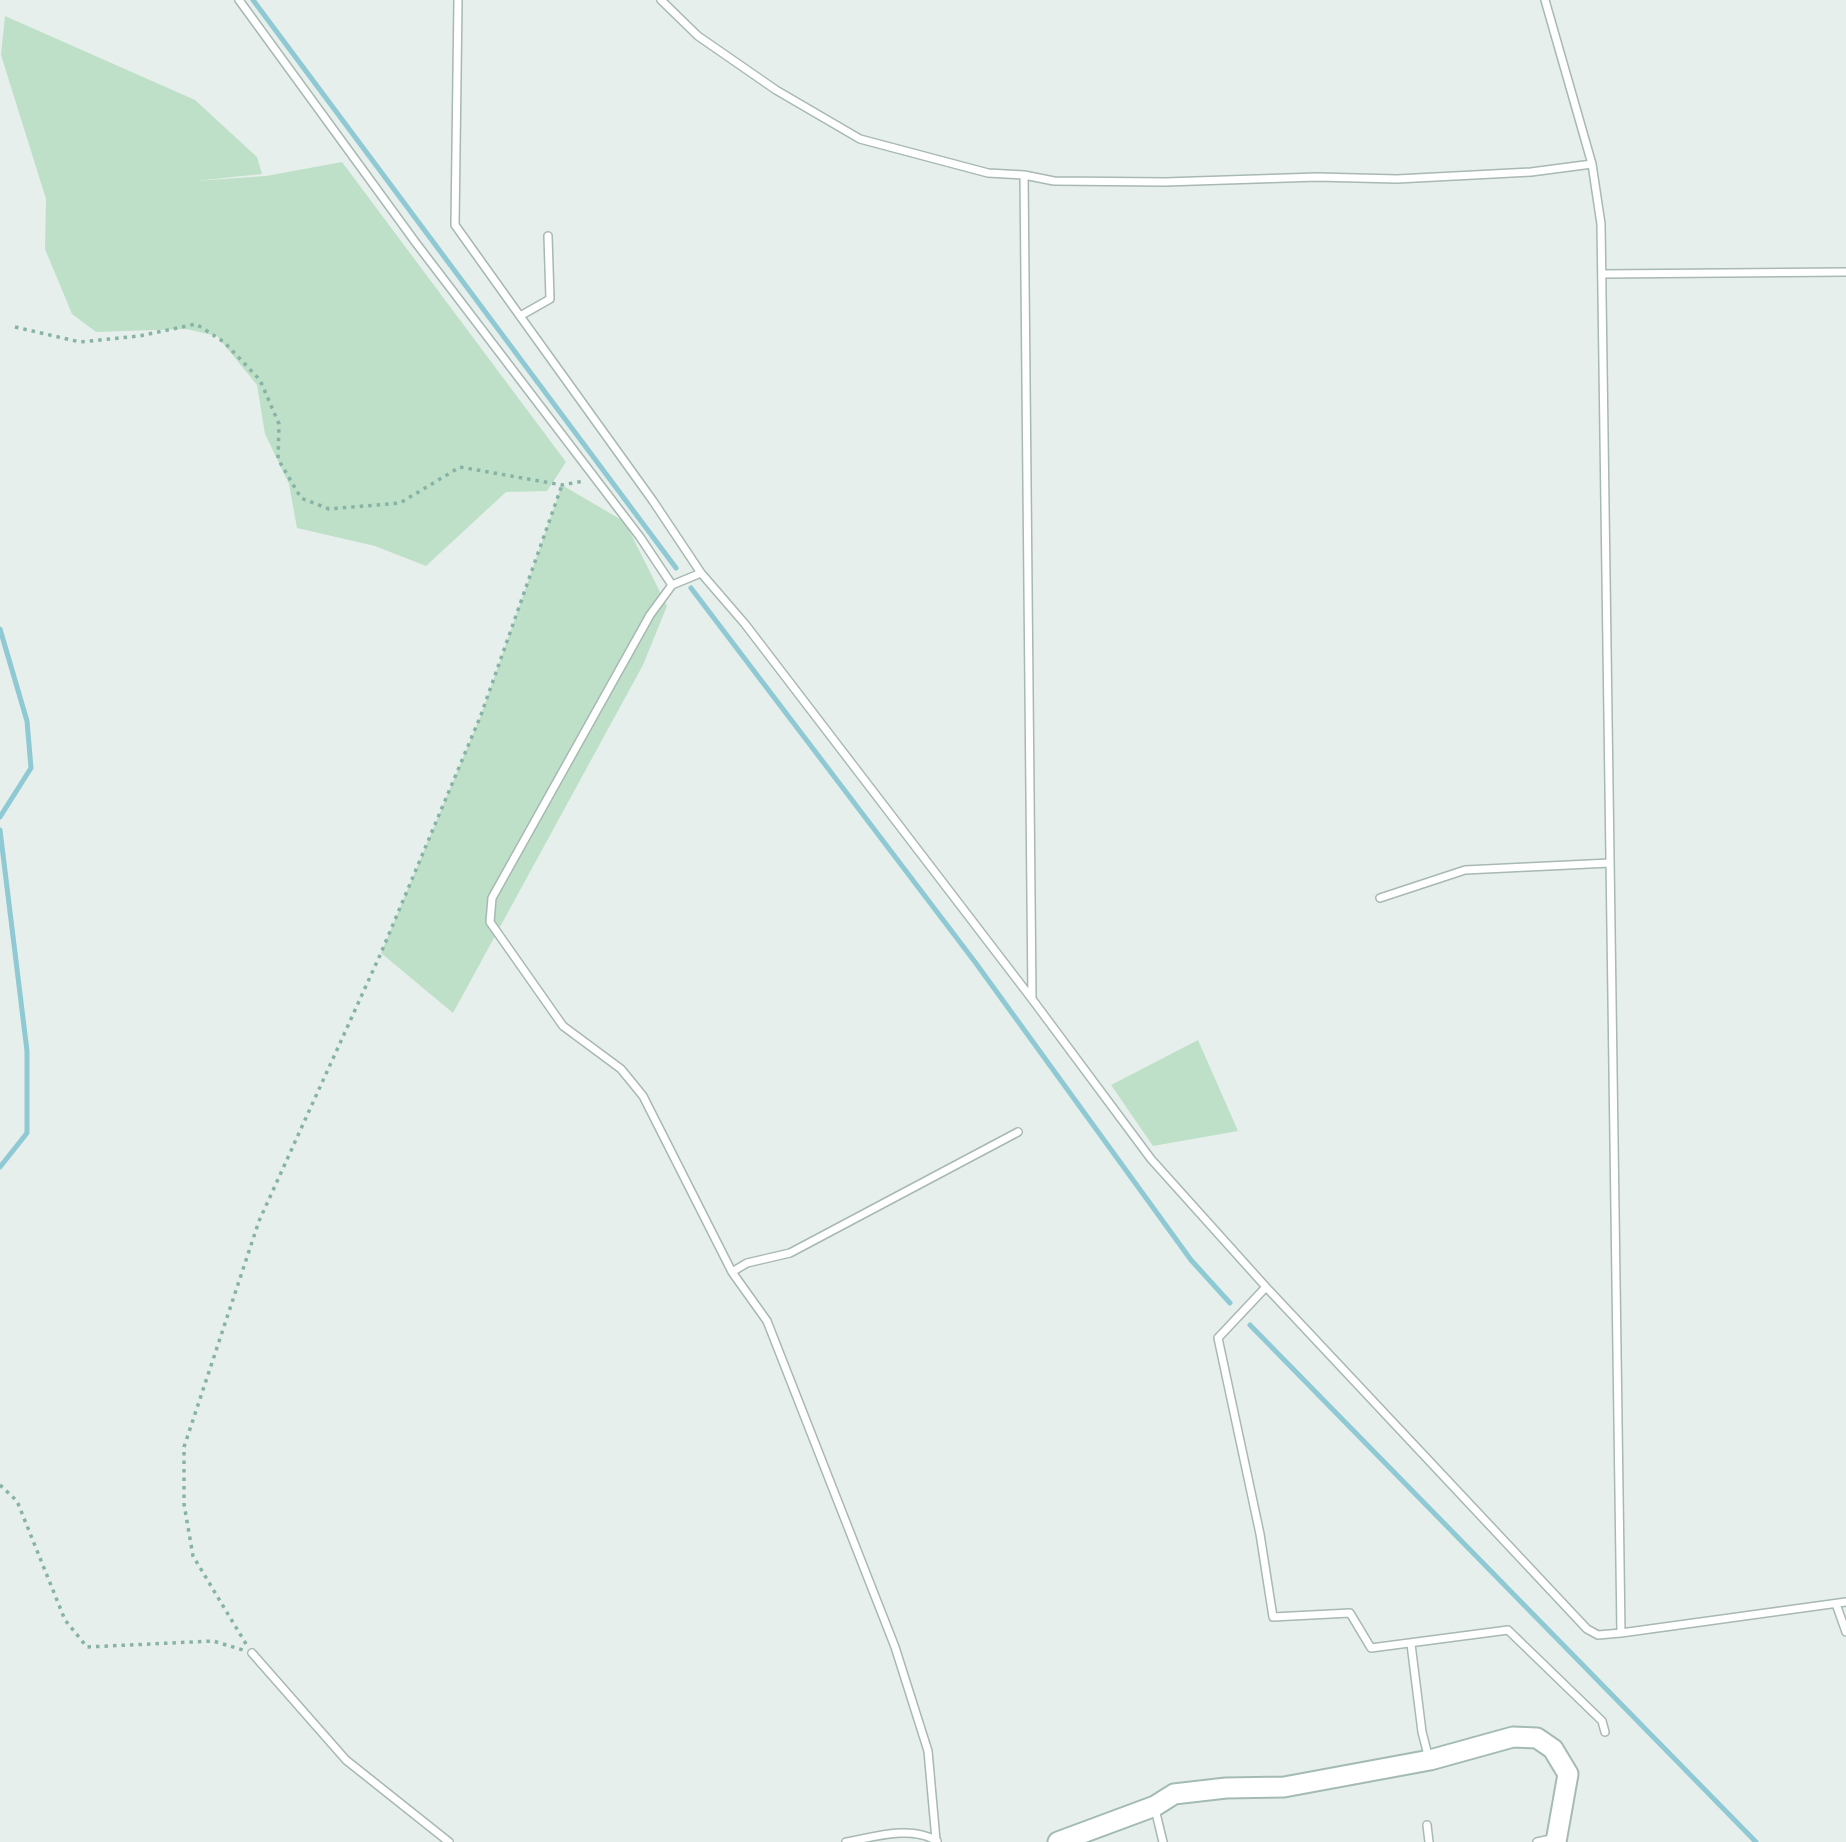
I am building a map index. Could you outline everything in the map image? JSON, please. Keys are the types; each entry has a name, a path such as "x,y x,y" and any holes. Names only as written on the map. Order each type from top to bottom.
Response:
{"street":[{"path":"1058,1842 1155,1806 1174,1794 1226,1788 1284,1787 1430,1760 1513,1737 1537,1738 1553,1749 1568,1774 1550,1841"}],"lane":[{"path":"239,0 408,232 596,479 672,585"},
{"path":"458,0 455,225 653,501 701,573 745,624 1151,1159 1266,1287 1587,1629 1598,1635 1621,1633 1846,1602"},
{"path":"661,0 709,44 776,90 860,139 988,173 1082,182 1317,177 1396,179 1531,172 1592,164"},
{"path":"1545,0 1592,164 1601,223 1621,1633"},
{"path":"1024,175 1032,999"},
{"path":"520,316 550,299 548,236"},
{"path":"1602,274 1846,272"},
{"path":"701,573 672,585 630,647 492,898 490,922 563,1026 621,1069 643,1096 732,1272 767,1321 895,1647 928,1751 937,1841 917,1834 899,1833 846,1842"},
{"path":"1380,898 1465,870 1610,863"},
{"path":"732,1272 747,1263 790,1254 1018,1132"},
{"path":"1266,1287 1218,1338 1261,1534 1273,1617 1350,1613 1371,1648 1508,1630 1602,1721 1605,1732"},
{"path":"1836,1604 1846,1632"},
{"path":"1411,1644 1422,1732 1430,1760"},
{"path":"252,1653 346,1760 449,1842"},
{"path":"1155,1806 1154,1817 1163,1842"},
{"path":"1427,1825 1429,1842"}],"path":[{"path":"15,327 80,342 139,336 196,324 224,342 260,380 279,424 278,459 301,498 329,509 400,503 460,467 562,485 596,479"},
{"path":"252,1653 194,1556 184,1504 184,1447 259,1221 381,953 481,715 562,485"},
{"path":"0,1485 17,1501 65,1620 87,1647 213,1641 252,1653"}],"green space":[{"path":"5,16 195,100 257,157 262,174 195,181 266,176 342,162 566,462 547,491 506,492 426,566 375,546 297,528 289,484 265,434 257,385 217,336 186,329 96,332 72,314 45,249 46,199 1,55"},
{"path":"562,485 625,522 667,606 643,665 453,1013 381,953 481,715"},
{"path":"1198,1040 1238,1131 1153,1146 1111,1085"}],"waterway":[{"path":"253,0 676,568"},
{"path":"691,588 975,962 1191,1260 1230,1303"},
{"path":"0,629 27,721 31,768 0,817"},
{"path":"0,830 27,1051 27,1133 0,1167"},
{"path":"1250,1325 1756,1842"}]}
